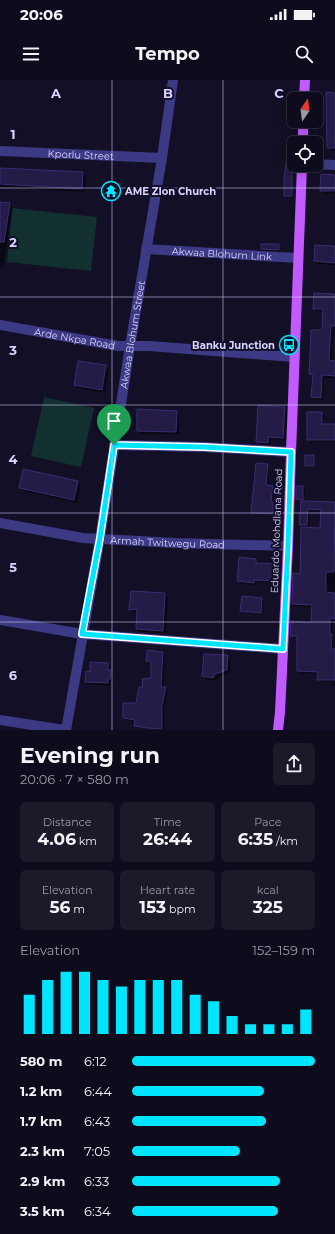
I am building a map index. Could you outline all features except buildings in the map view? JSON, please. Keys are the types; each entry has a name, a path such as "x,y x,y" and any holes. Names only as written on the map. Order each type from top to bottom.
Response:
{"main road":[{"path":"304,92 305,80"},
{"name":"Eduardo Mohdlana Road","path":"278,730 288,546 302,172"}],"street":[{"name":"Akwaa Blohum Street","path":"65,730 100,538 130,346 162,158 173,80"},
{"name":"Kporlu Street","path":"0,151 162,158"},
{"path":"323,164 335,165"},
{"name":"Akwaa Blohum Link","path":"146,249 298,258"},
{"name":"Arde Nkpa Road","path":"0,325 118,346 165,346 294,357"},
{"path":"114,445 204,447 291,452"},
{"name":"Armah Twitwegu Road","path":"0,523 83,538 176,543 288,546"},
{"path":"0,620 82,634 283,649"},
{"path":"0,720 65,730"}],"green space":[{"path":"12,208 97,217 91,271 7,262"},
{"path":"44,397 94,408 81,467 31,456"}],"place":[{"name":"AME ZIon Church","path":"111,191"},
{"name":"Banku Junction","path":"289,345"}],"route":[{"path":"114,445 204,447 291,452 283,649 82,634 100,538 114,445"}]}
